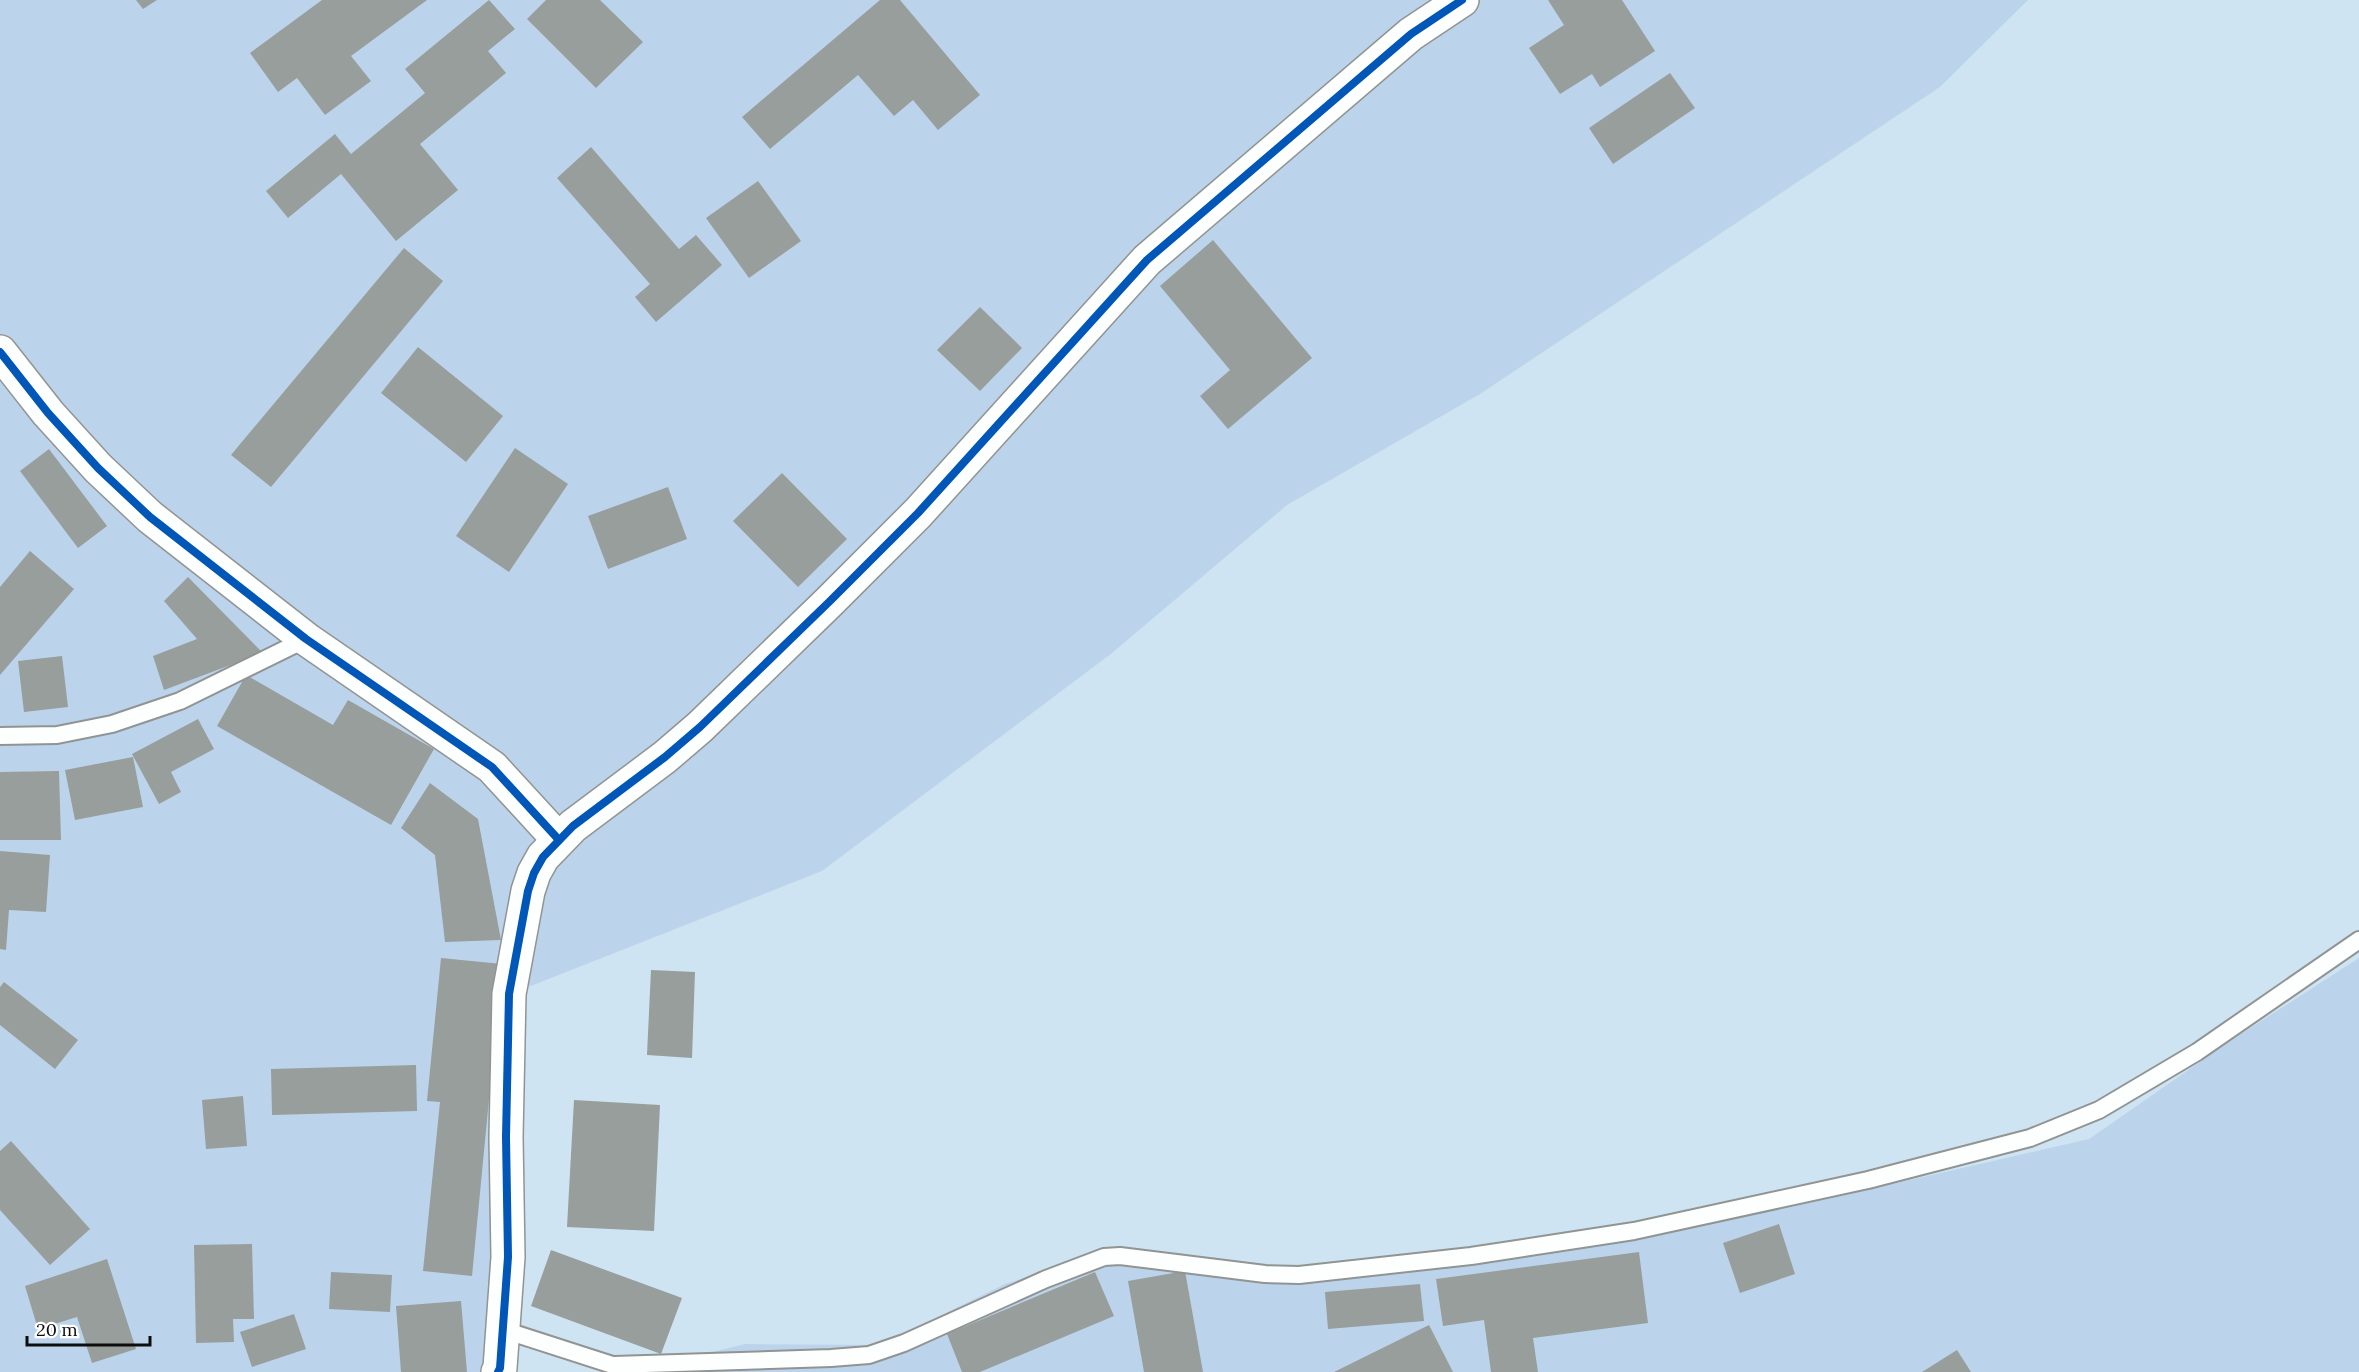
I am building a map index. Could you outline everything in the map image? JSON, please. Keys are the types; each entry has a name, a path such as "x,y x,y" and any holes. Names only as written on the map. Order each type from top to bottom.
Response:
{"street":[{"path":"498,1372 504,1330 508,1257 506,1137 508,994 528,891 534,873 543,858 573,826 664,757 699,727 813,618 918,513 1147,260 1411,34 1462,0"},
{"path":"0,352 48,413 98,468 150,517 306,639 492,767 559,840"}],"lane":[{"path":"0,736 57,735 112,724 180,701 306,639"},
{"path":"614,1365 870,1355 904,1343 1046,1279 1104,1257 1120,1256 1277,1275 1310,1274 1470,1256 1634,1231 1868,1180 2030,1138 2099,1110 2197,1052 2359,940"},
{"path":"504,1330 635,1372"}],"shaded area":[{"path":"0,0 2359,0 2359,1372 0,1372"},
{"path":"0,0 2028,0 1940,87 1480,394 1287,505 1112,653 822,871 513,993 509,1372 0,1372"},
{"path":"2359,958 2359,1372 631,1372 745,1344 881,1345 1005,1284 1115,1249 1272,1279 1646,1227 1858,1192 2089,1139 2233,1039"}],"building":[{"path":"136,0 157,0 143,9"},
{"path":"322,0 427,0 351,56 371,81 325,115 297,78 278,92 250,53"},
{"path":"489,0 515,29 488,51 506,73 420,144 458,190 396,241 341,174 288,218 266,191 335,134 351,154 425,93 405,69"},
{"path":"546,0 600,0 643,42 596,88 527,19"},
{"path":"880,0 900,0 980,95 938,130 913,100 894,116 858,75 770,149 742,117"},
{"path":"1548,0 1622,0 1655,51 1600,87 1592,74 1560,94 1529,48 1564,25"},
{"path":"1670,73 1695,108 1613,164 1589,128"},
{"path":"591,147 679,249 696,235 722,265 656,322 635,297 650,284 557,178"},
{"path":"758,181 801,241 749,278 706,218"},
{"path":"1213,240 1312,358 1228,429 1200,396 1230,370 1160,286"},
{"path":"404,248 443,281 271,487 231,455"},
{"path":"980,307 1022,348 980,391 937,350"},
{"path":"418,347 503,416 466,462 381,393"},
{"path":"515,448 568,484 509,572 456,536"},
{"path":"49,449 107,526 78,548 20,471"},
{"path":"782,473 847,539 798,587 733,521"},
{"path":"668,487 687,539 608,569 588,516"},
{"path":"30,551 74,589 0,675 0,587"},
{"path":"188,577 263,653 164,690 153,656 197,639 164,601"},
{"path":"62,656 68,707 24,712 18,661"},
{"path":"246,675 333,725 348,700 434,749 391,825 217,726"},
{"path":"198,719 214,749 171,772 181,792 159,804 132,754"},
{"path":"133,757 143,807 75,820 65,770"},
{"path":"59,771 61,840 0,840 0,772"},
{"path":"430,783 478,819 501,940 445,942 435,855 401,828"},
{"path":"0,851 50,855 46,912 9,910 6,950 0,949"},
{"path":"441,958 502,964 472,1276 423,1271 440,1102 427,1101"},
{"path":"651,970 695,972 692,1058 647,1055"},
{"path":"4,982 78,1040 55,1069 0,1025 0,987"},
{"path":"416,1065 417,1111 272,1115 271,1069"},
{"path":"243,1096 247,1146 206,1149 202,1100"},
{"path":"574,1100 660,1105 654,1231 567,1227"},
{"path":"11,1141 90,1229 50,1265 0,1210 0,1151"},
{"path":"1779,1224 1795,1274 1740,1293 1723,1243"},
{"path":"252,1244 254,1319 233,1319 234,1342 196,1343 194,1245"},
{"path":"551,1250 682,1298 661,1354 531,1306"},
{"path":"1639,1252 1648,1323 1533,1338 1538,1372 1491,1372 1484,1320 1443,1326 1436,1279"},
{"path":"107,1259 136,1349 92,1363 77,1317 38,1329 25,1286"},
{"path":"1185,1271 1203,1372 1144,1372 1128,1281"},
{"path":"331,1272 392,1275 390,1312 329,1309"},
{"path":"1095,1272 1114,1316 980,1372 962,1372 947,1334"},
{"path":"1420,1284 1424,1321 1328,1329 1325,1292"},
{"path":"461,1301 467,1372 401,1372 396,1306"},
{"path":"294,1314 306,1349 252,1367 240,1332"},
{"path":"1429,1325 1453,1372 1334,1372"},
{"path":"1957,1350 1971,1372 1922,1372"}],"cycle path":[{"path":"498,1372 508,1257 506,1137 509,994 528,891 543,857 573,826 665,757 700,727 829,602 918,513 1147,260 1411,34 1462,0"},
{"path":"0,352 48,413 98,468 150,517 306,639 492,767 559,840"}]}
